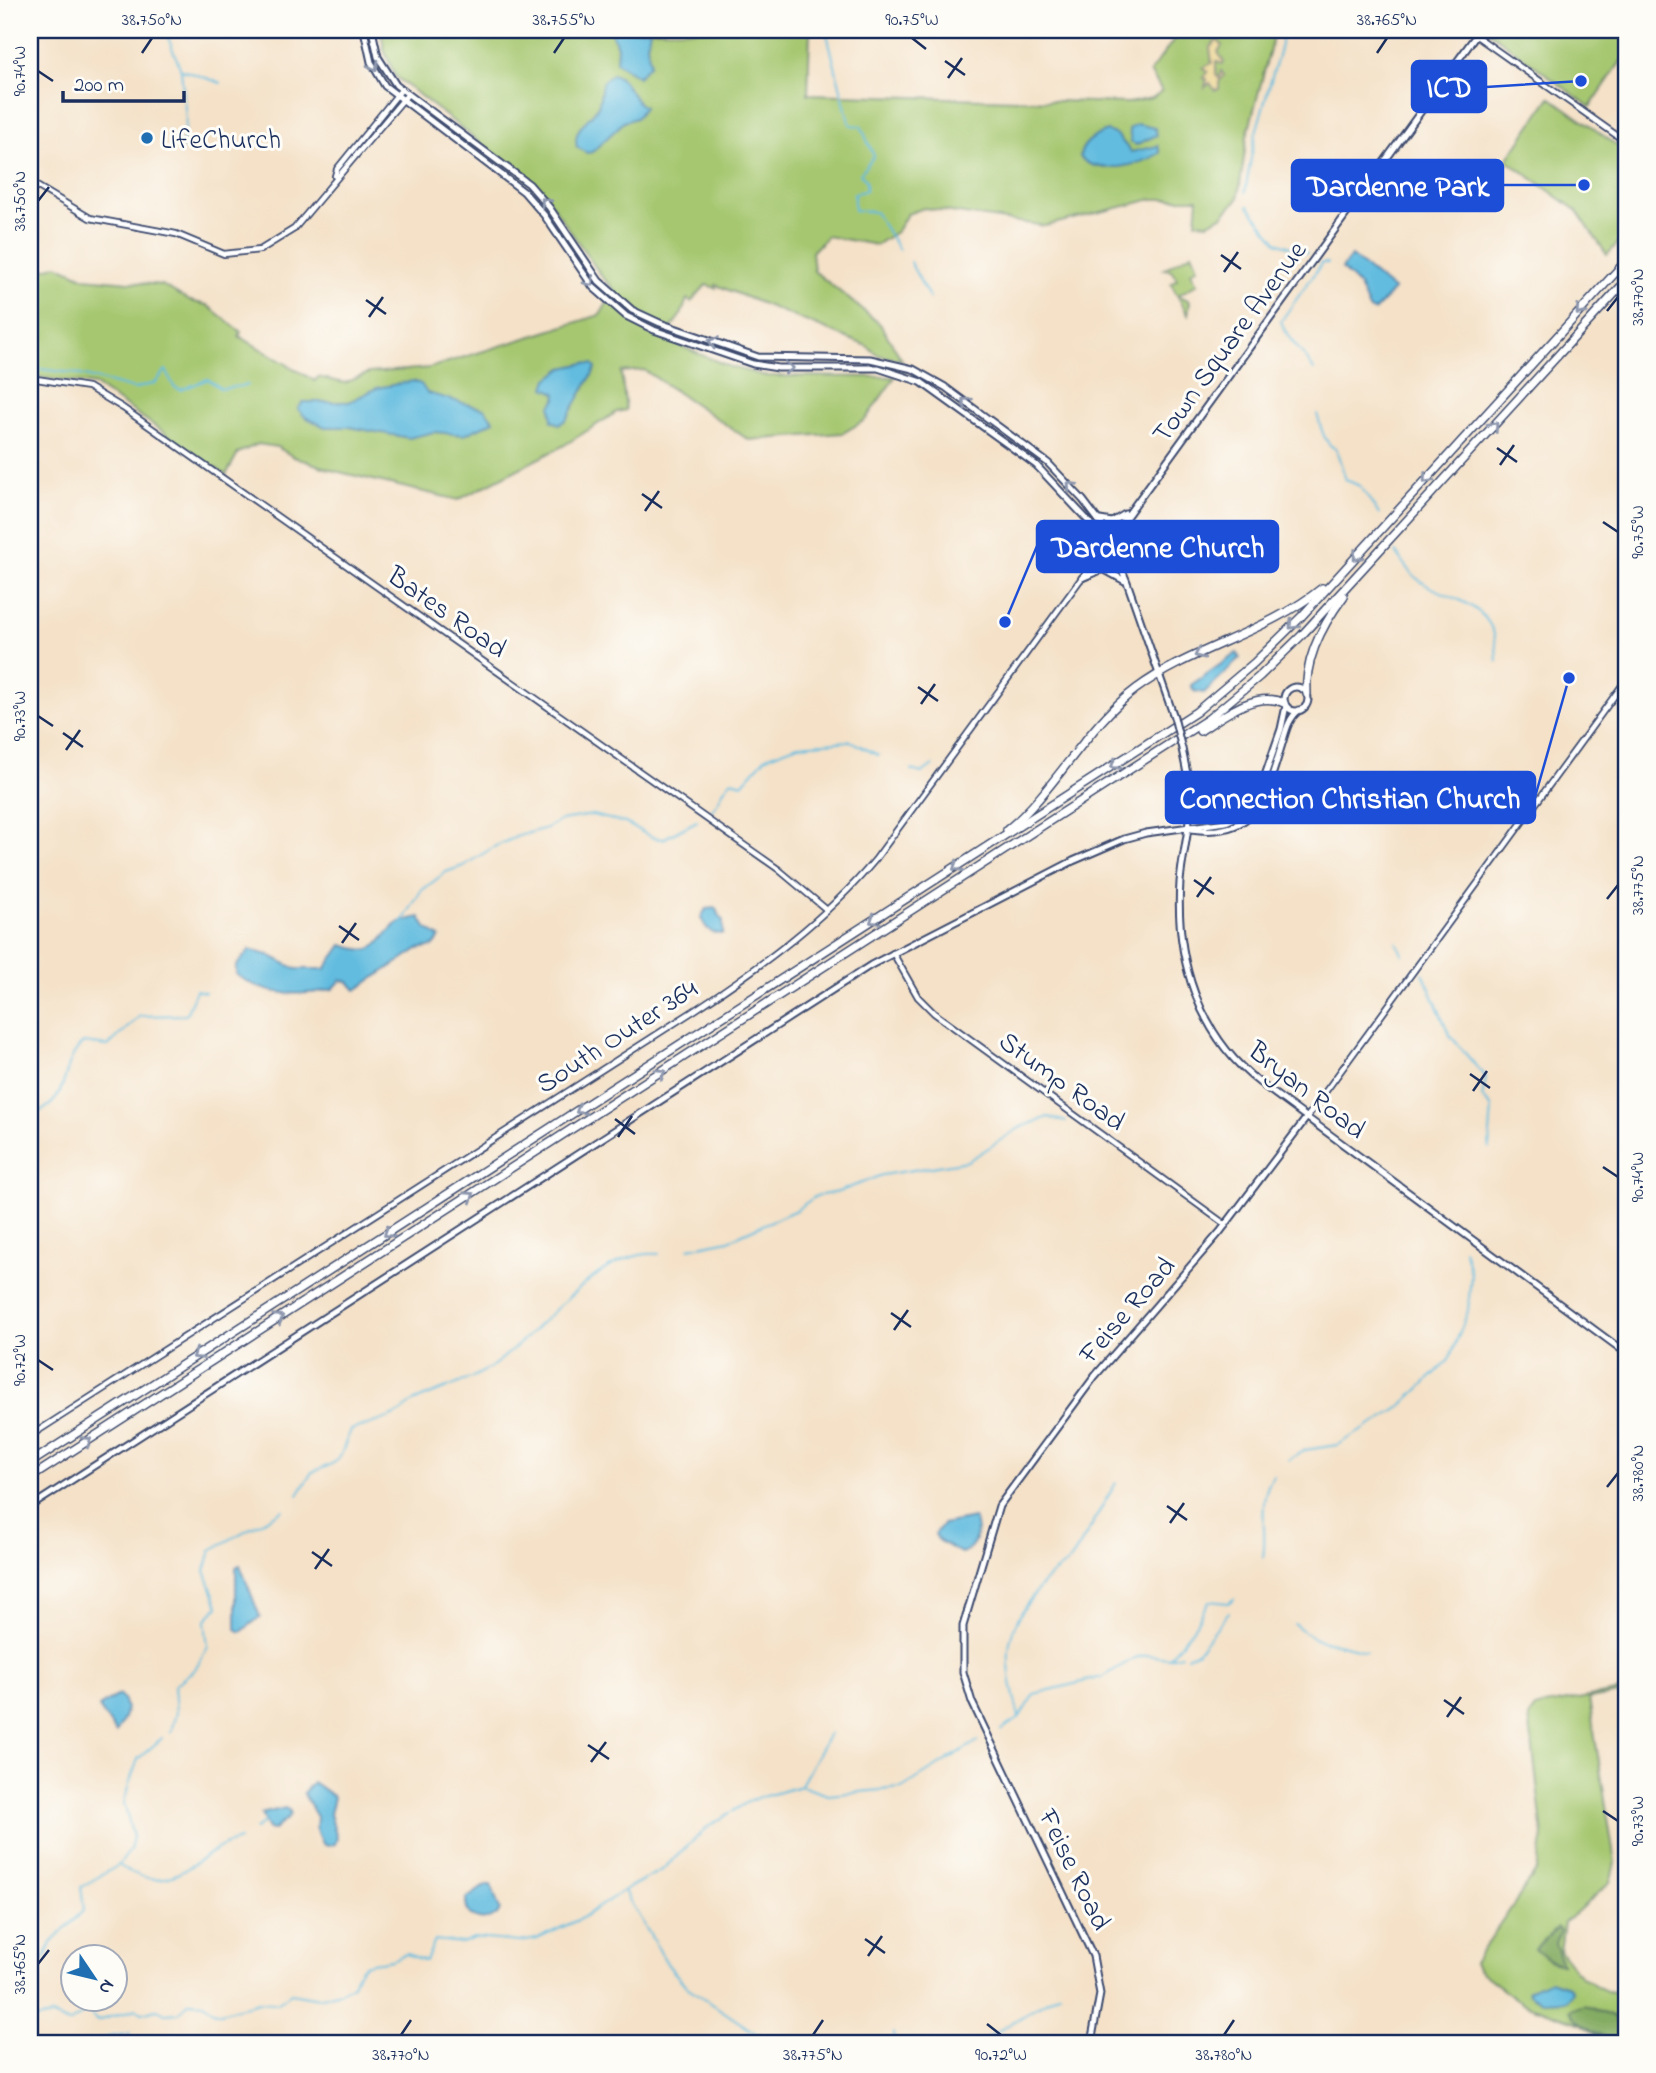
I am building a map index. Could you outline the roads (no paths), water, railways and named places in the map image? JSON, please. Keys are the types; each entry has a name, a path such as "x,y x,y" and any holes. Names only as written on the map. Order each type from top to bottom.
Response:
{"highway":[{"path":"30,1463 1172,729 1208,702 1271,648 1626,261"},
{"path":"30,1478 1160,753 1208,719 1260,676 1359,573 1626,281"},
{"path":"1307,694 1307,670 1315,646 1329,617 1359,573"},
{"path":"982,851 1027,812 1126,697 1160,673 1289,612 1340,575"},
{"path":"1160,753 1246,705 1273,699 1285,704"}],"main road":[{"path":"364,30 373,66 396,97 524,192 544,215 590,283 626,316 654,330 753,364 778,368 878,368 920,382 1036,465 1108,542"},
{"name":"Bryan Road","path":"372,30 378,57 401,90 529,184 549,207 599,281 632,310 660,323 758,357 870,359 913,369 945,387 1040,456 1074,488 1098,520 1127,582 1174,717 1189,789 1188,829 1180,903 1187,968 1198,1005 1213,1034 1237,1063 1626,1353"},
{"name":"Town Square Avenue","path":"1108,542 1478,33"},
{"path":"1098,520 1112,522 1131,510"},
{"path":"1082,578 1104,569 1127,582"},
{"path":"30,1507 739,1048 892,953 1073,861 1124,839 1146,832 1188,829 1231,820 1252,804 1273,755 1285,704 1284,694 1291,687 1300,688 1307,694 1307,703 1289,722 1266,793 1254,814 1228,828 1207,831 1188,829"},
{"path":"1285,704 1299,710"},
{"name":"Feise Road","path":"1091,2043 1100,1994 1093,1955 972,1702 963,1672 963,1626 990,1530 1004,1497 1115,1351 1226,1225 1307,1117"}],"street":[{"path":"1468,30 1478,33 1626,142"},
{"path":"30,182 90,218 176,234 230,255 260,250 288,234 401,90"},
{"path":"335,177 342,174 407,95"},
{"name":"Bates Road","path":"30,378 88,387 123,408 778,869 827,910"},
{"name":"South Outer 364","path":"30,1436 695,1010 740,980 827,910 875,860 1108,542"},
{"name":"Feise Road","path":"1307,1117 1626,680"},
{"name":"Stump Road","path":"892,953 918,997 934,1013 1226,1225"}],"water":[{"path":"611,30 650,30 647,45 650,64 638,77 616,62 617,47"},
{"path":"612,74 623,81 644,107 636,118 624,122 592,152 587,153 577,147 577,133 597,108 603,81"},
{"path":"1137,124 1155,128 1157,135 1136,145 1131,142 1129,129"},
{"path":"1107,131 1117,135 1131,152 1158,146 1160,153 1131,165 1108,168 1088,163 1080,157 1089,141"},
{"path":"1351,256 1394,290 1374,311 1369,309 1359,286 1342,269"},
{"path":"593,364 596,368 566,420 559,424 552,421 551,406 557,397 556,393 545,388 548,379 563,368"},
{"path":"413,381 421,384 427,393 485,409 494,421 464,435 434,432 409,438 349,427 325,427 305,417 298,409 303,402 349,402 377,388"},
{"path":"1237,653 1240,658 1204,693 1194,691 1191,685"},
{"path":"715,908 723,921 723,934 709,930 701,917 706,909"},
{"path":"420,917 426,928 440,937 434,946 418,949 356,990 349,982 341,980 333,989 282,993 258,987 236,974 236,966 249,950 269,955 296,969 325,969 342,945 362,950 373,948 397,924"},
{"path":"974,1518 977,1528 975,1539 966,1551 961,1553 939,1541 935,1534 943,1524"},
{"path":"240,1565 260,1617 241,1632 236,1629 236,1567"},
{"path":"119,1694 126,1708 116,1733 99,1707"},
{"path":"313,1782 334,1797 330,1814 337,1838 335,1844 322,1844 316,1830 317,1817 303,1793"},
{"path":"285,1808 290,1811 289,1817 274,1830 268,1829 261,1814"},
{"path":"486,1885 491,1885 500,1910 491,1918 475,1918 468,1911 466,1899"},
{"path":"1550,1980 1569,1986 1572,1992 1566,2001 1542,2002 1529,1994 1528,1990"}],"waterway":[{"path":"165,30 181,70 186,119 182,149"},
{"path":"826,30 849,122 851,125 861,126 874,156 860,174 866,180 866,190 854,194 854,210 875,212 899,250"},
{"path":"1245,192 1255,136 1281,45 1281,30"},
{"path":"182,70 221,83"},
{"path":"1248,206 1277,242 1307,253"},
{"path":"910,262 930,299"},
{"path":"1314,370 1287,334 1281,321 1322,263 1328,263"},
{"path":"30,368 73,373 134,389 155,383 166,370 174,387 181,390 208,379 221,389 248,385"},
{"path":"1317,414 1325,438 1336,449 1346,480 1360,486 1379,514"},
{"path":"1396,552 1408,570 1420,581 1472,607 1487,620 1495,637 1497,662"},
{"path":"711,811 732,780 742,784 766,757 798,745 850,741 878,755"},
{"path":"911,770 922,773 933,765"},
{"path":"403,921 421,891 446,872 463,866 518,836 547,828 561,820 593,815 625,823 654,838 663,839 697,821"},
{"path":"1396,942 1403,955"},
{"path":"1423,973 1449,1034 1486,1078 1482,1097 1492,1107 1489,1148"},
{"path":"30,1115 53,1102 60,1092 70,1061 83,1043 108,1046 140,1016 186,1015 196,990 205,992"},
{"path":"689,1248 729,1240 796,1210 816,1196 838,1192 882,1175 968,1161 1021,1127 1048,1117 1066,1122"},
{"path":"1288,1460 1305,1450 1337,1445 1398,1409 1449,1360 1468,1311 1471,1274 1464,1249"},
{"path":"298,1495 312,1472 340,1457 351,1430 395,1415 413,1402 482,1373 509,1353 591,1279 613,1265 636,1256 659,1254"},
{"path":"1263,1558 1265,1496 1273,1476"},
{"path":"1019,1717 1009,1659 1014,1628 1032,1597 1050,1576 1072,1558 1116,1483"},
{"path":"171,1732 176,1713 174,1686 195,1669 208,1647 205,1621 218,1606 205,1571 211,1550 283,1510"},
{"path":"1001,1730 1019,1718 1034,1694 1102,1677 1135,1658 1146,1655 1169,1658 1192,1630 1209,1601 1228,1603 1234,1599"},
{"path":"1187,1657 1198,1651 1229,1612"},
{"path":"1294,1624 1315,1639 1366,1651"},
{"path":"1169,1658 1181,1655"},
{"path":"801,1785 829,1734"},
{"path":"30,1966 45,1957 51,1943 84,1910 81,1887 119,1865 130,1850 133,1837 124,1803 129,1784 138,1759 162,1738"},
{"path":"30,2020 53,2016 69,2023 88,2011 97,2021 136,2009 142,2013 156,2009 165,2014 179,2013 189,2002 204,2003 213,2011 221,2013 258,2002 277,2003 291,1993 319,1998 353,1985 356,1976 367,1964 407,1954 426,1961 435,1940 462,1943 474,1938 520,1942 537,1939 582,1918 624,1890 662,1870 709,1826 751,1800 801,1786 828,1795 902,1788 978,1741"},
{"path":"255,1829 265,1822"},
{"path":"120,1866 139,1876 156,1879 170,1877 208,1854 239,1840"},
{"path":"624,1891 668,1965 687,1987 757,2034 782,2043"},
{"path":"984,2040 1060,1993"},
{"path":"79,2043 130,2033"},
{"path":"894,2033 895,2043"}],"place":[{"name":"ICD","path":"1581,81"},
{"name":"LifeChurch","path":"147,138"},
{"name":"Dardenne Park","path":"1584,185"},
{"name":"Dardenne Church","path":"1005,622"},
{"name":"Connection Christian Church","path":"1569,678"}]}
